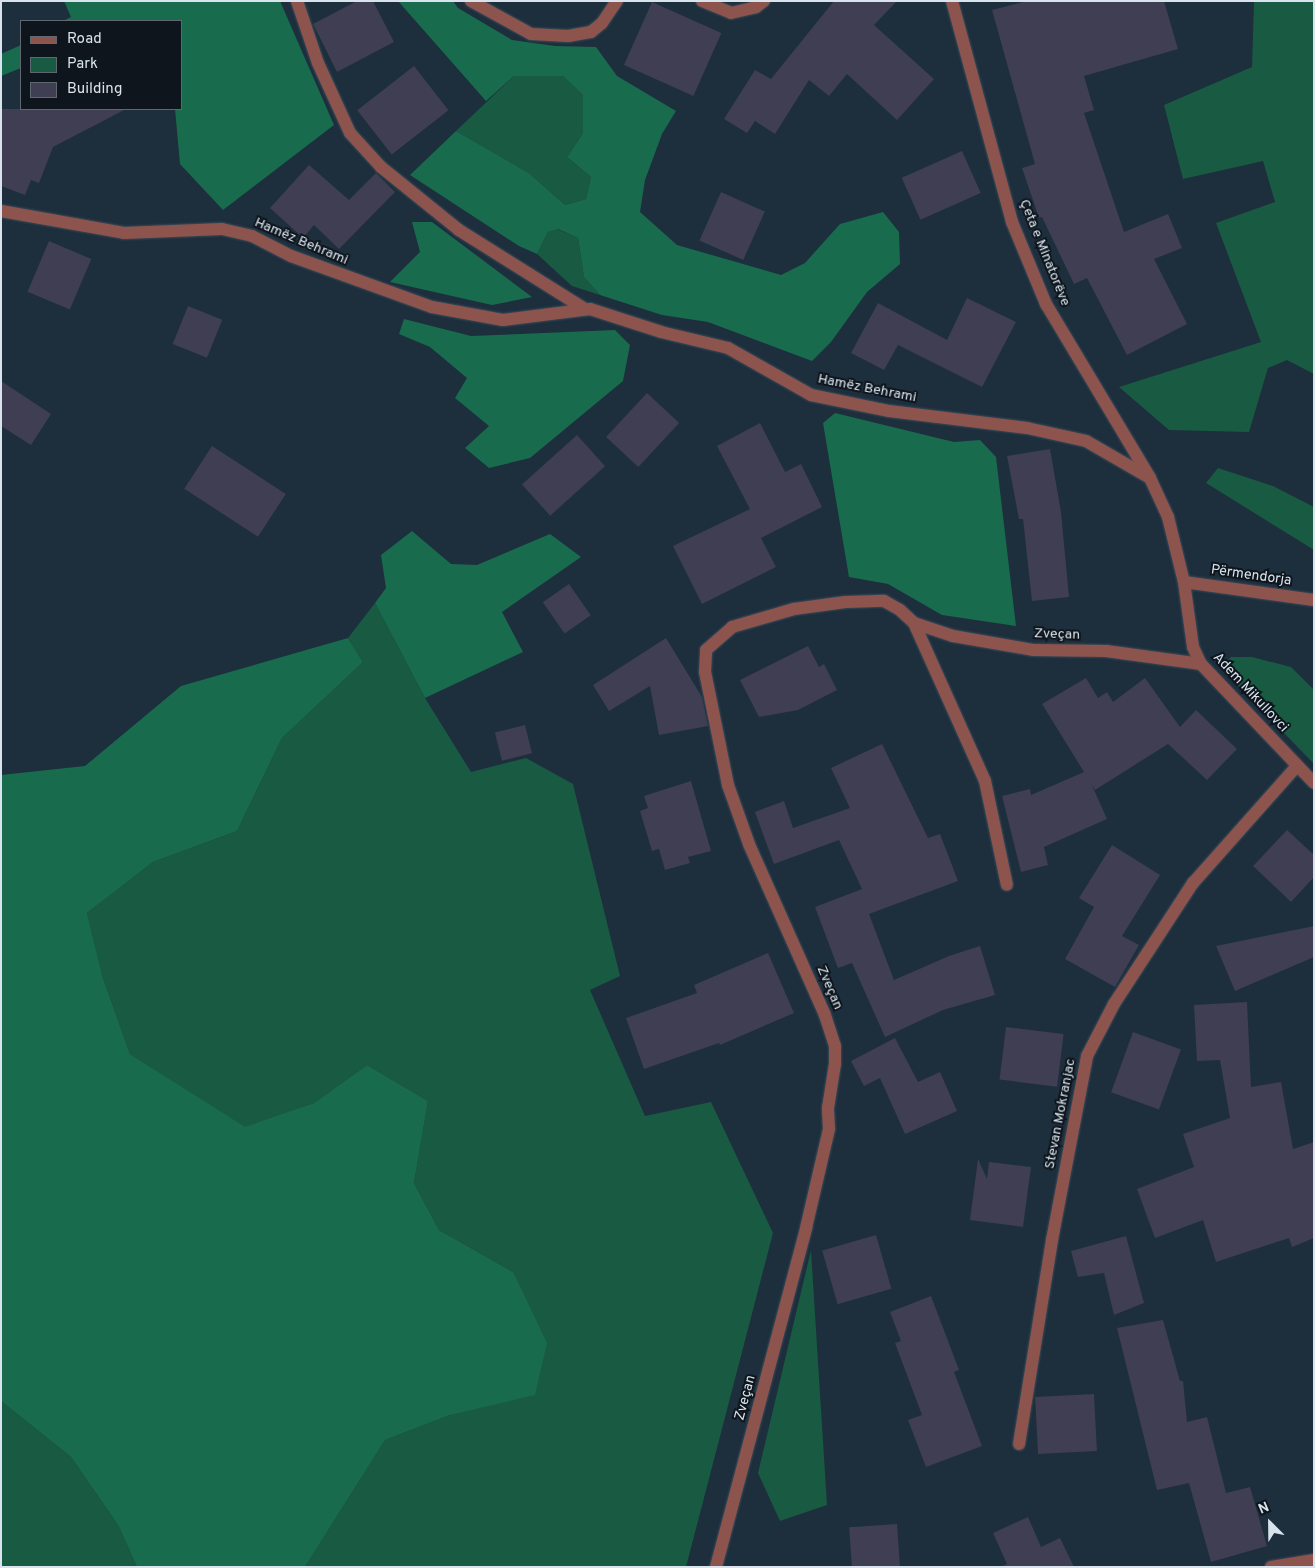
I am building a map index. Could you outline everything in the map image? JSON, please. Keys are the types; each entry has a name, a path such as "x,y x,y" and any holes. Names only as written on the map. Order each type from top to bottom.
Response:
{"street":[{"name":"Hamëz Behrami","path":"297,1 318,63 350,133 381,167 459,230 585,309 728,348 811,395 889,411 1027,428 1086,441 1150,478"},
{"path":"471,1 531,34 568,36 591,32 602,24 617,1"},
{"path":"702,1 731,13 756,7 764,1"},
{"name":"Çeta e Minatorëve","path":"952,1 1012,222 1046,304 1150,478 1168,517 1184,582"},
{"name":"Hamëz Behrami","path":"1,211 124,233 222,229 252,236 291,256 432,307 504,320 585,309"},
{"name":"Përmendorja","path":"1184,582 1314,600"},
{"name":"Adem Mikullovci","path":"1184,582 1193,646 1201,664 1314,783"},
{"name":"Zveçan","path":"716,1567 806,1228 829,1129 828,1108 835,1064 835,1046 825,1015 749,844 728,785 705,672 706,650 732,627 794,609 846,602 884,601 900,610 914,623 985,781 1007,885"},
{"name":"Zveçan","path":"914,623 952,636 1033,650 1106,651 1201,664"},
{"name":"Stevan Mokranjac","path":"1019,1444 1052,1240 1087,1056 1114,1004 1193,883 1297,766"},
{"path":"1271,1567 1314,1560"}],"green space":[{"path":"64,1 280,1 334,125 223,210 180,164 175,110 182,110 182,20 65,20 71,17"},
{"path":"398,1 453,1 458,8 512,40 555,46 596,47 617,76 676,111 662,134 645,180 640,212 677,245 781,275 805,263 840,224 883,212 899,232 900,264 867,292 831,342 812,361 708,322 662,315 600,295 584,277 578,238 558,229 548,232 537,254 519,246 410,175 456,131 529,173 565,205 586,199 591,177 567,157 583,133 583,95 563,76 514,76 486,101"},
{"path":"1254,1 1314,1 1314,374 1287,360 1268,368 1249,432 1169,430 1119,387 1261,342 1216,223 1275,202 1263,161 1183,179 1164,105 1252,67"},
{"path":"20,45 20,68 1,76 1,54"},
{"path":"514,76 563,76 583,95 583,133 567,157 591,177 586,199 565,205 529,173 456,131"},
{"path":"412,222 432,222 532,297 492,305 390,282 420,252"},
{"path":"557,229 578,238 584,277 600,295 572,286 537,254 548,232"},
{"path":"404,319 471,336 615,330 630,345 623,381 530,458 489,468 465,448 489,426 455,398 467,378 430,347 399,334"},
{"path":"835,413 954,442 980,440 996,457 1016,626 942,615 888,584 849,577 823,423"},
{"path":"1218,468 1273,486 1314,507 1314,550 1206,483"},
{"path":"412,531 451,564 477,565 550,534 581,557 502,612 523,652 425,698 375,603 386,588 381,555"},
{"path":"375,603 425,698 471,772 526,758 573,784 620,976 590,990 645,1116 711,1102 773,1233 686,1567 305,1567 385,1440 450,1415 513,1272 439,1230 414,1183 428,1101 367,1065 314,1103 245,1128 130,1054 103,978 87,913 153,862 237,831 282,738 363,662 348,638"},
{"path":"348,638 363,662 282,738 237,831 153,862 87,913 103,978 130,1054 245,1127 314,1103 367,1065 428,1101 414,1183 439,1230 513,1272 547,1343 535,1395 450,1415 385,1440 305,1567 137,1567 118,1525 71,1457 1,1401 1,775 85,766 181,686"},
{"path":"1231,657 1252,657 1291,667 1314,690 1314,764 1220,667"},
{"path":"811,1250 827,1505 780,1521 758,1473"},
{"path":"1,1401 71,1457 118,1525 137,1567 1,1567"}],"building":[{"path":"357,1 373,1 394,42 337,72 313,24"},
{"path":"834,1 897,1 874,25 934,79 897,120 847,74 829,96 809,80 775,134 755,121 747,133 724,119 755,70 771,79"},
{"path":"1027,1 1164,1 1178,49 1084,76 1094,110 1084,113 1124,232 1168,214 1182,248 1154,259 1187,324 1127,355 1087,278 1074,284 1042,217 1039,218 1022,168 1035,164 992,10"},
{"path":"652,2 721,33 693,96 624,65"},
{"path":"414,66 448,110 392,154 357,110"},
{"path":"1,109 124,110 53,147 39,183 31,180 25,195 1,186"},
{"path":"962,151 981,193 920,220 902,178"},
{"path":"309,165 349,200 376,173 395,192 339,249 314,225 303,238 270,208"},
{"path":"721,192 765,212 743,260 699,240"},
{"path":"49,241 91,259 70,310 28,292"},
{"path":"967,298 1016,322 982,387 898,345 884,370 851,353 878,303 947,340"},
{"path":"188,306 222,320 207,358 173,344"},
{"path":"1,381 51,414 31,445 1,426"},
{"path":"647,393 679,423 638,467 606,437"},
{"path":"760,423 785,472 801,464 822,507 761,538 776,567 702,604 673,546 750,509 717,446"},
{"path":"577,435 605,466 550,516 522,485"},
{"path":"212,446 286,494 258,537 184,489"},
{"path":"1050,449 1061,512 1069,597 1032,601 1023,519 1019,519 1007,456"},
{"path":"569,584 591,615 565,633 543,602"},
{"path":"666,638 702,697 708,726 659,735 650,686 609,711 593,685"},
{"path":"808,646 819,667 824,664 837,690 798,710 759,717 740,680"},
{"path":"1086,678 1098,698 1107,692 1113,702 1145,678 1180,727 1196,710 1237,749 1207,780 1168,744 1095,790 1091,783 1107,819 1044,847 1048,865 1021,872 1002,796 1030,789 1031,795 1084,772 1042,704"},
{"path":"525,725 532,753 502,761 495,732"},
{"path":"882,744 928,838 940,834 958,881 869,914 894,980 949,956 980,946 995,995 943,1010 885,1037 852,963 838,968 815,907 862,889 839,840 774,864 755,812 784,801 793,828 850,808 831,768"},
{"path":"691,781 711,851 688,857 690,863 665,870 659,849 652,851 640,811 648,808 644,796"},
{"path":"1287,830 1314,855 1314,877 1291,902 1253,866"},
{"path":"1112,845 1160,875 1122,936 1139,945 1115,987 1065,959 1094,907 1079,898"},
{"path":"1314,926 1314,957 1235,991 1216,946"},
{"path":"768,953 794,1013 720,1045 719,1043 644,1069 626,1018 697,993 694,985"},
{"path":"1247,1002 1251,1087 1281,1082 1293,1149 1314,1142 1314,1238 1292,1247 1289,1238 1216,1262 1203,1220 1155,1238 1137,1189 1194,1167 1183,1134 1230,1118 1220,1060 1197,1061 1194,1005"},
{"path":"1006,1027 1064,1034 1057,1087 1000,1080"},
{"path":"1133,1032 1181,1049 1159,1110 1111,1092"},
{"path":"895,1038 918,1082 940,1072 957,1111 905,1134 880,1078 864,1086 851,1061"},
{"path":"978,1159 987,1179 989,1162 1031,1167 1023,1227 970,1220"},
{"path":"876,1235 891,1289 838,1304 822,1250"},
{"path":"1126,1236 1144,1303 1114,1315 1104,1273 1078,1277 1071,1251"},
{"path":"931,1296 959,1370 954,1372 982,1446 926,1467 908,1420 922,1415 895,1343 901,1341 890,1312"},
{"path":"1163,1320 1180,1381 1183,1381 1187,1422 1207,1417 1226,1493 1250,1487 1267,1546 1211,1562 1189,1483 1157,1490 1117,1328"},
{"path":"1094,1394 1097,1451 1038,1454 1035,1397"},
{"path":"1028,1517 1041,1547 1060,1538 1074,1567 1000,1567 1007,1564 993,1533"},
{"path":"897,1524 900,1567 852,1567 849,1527"}]}
